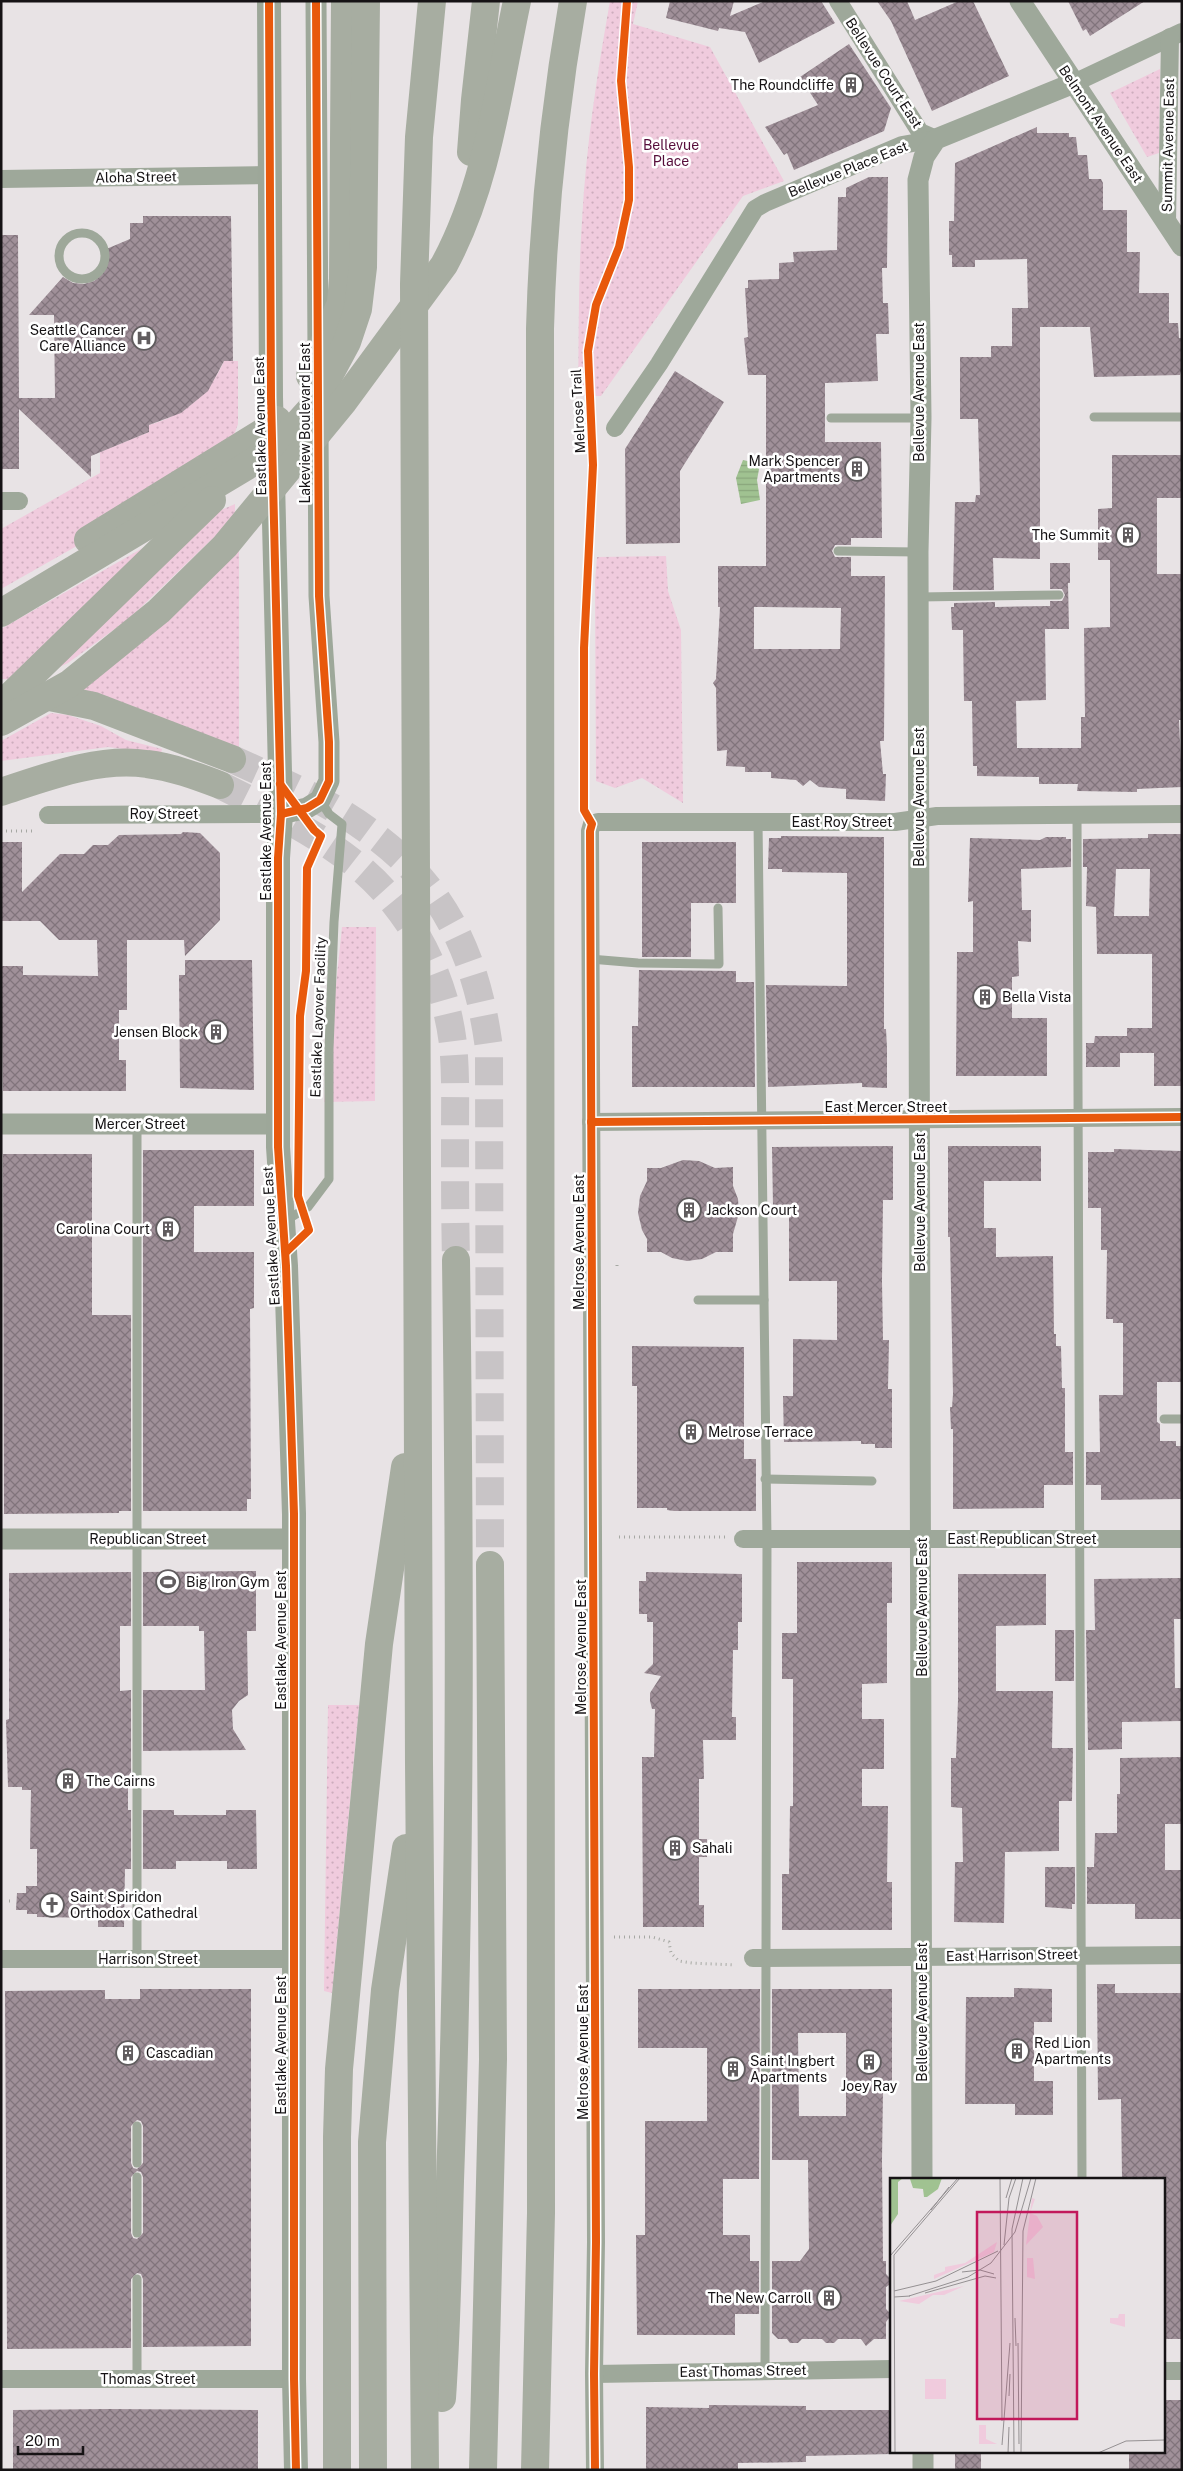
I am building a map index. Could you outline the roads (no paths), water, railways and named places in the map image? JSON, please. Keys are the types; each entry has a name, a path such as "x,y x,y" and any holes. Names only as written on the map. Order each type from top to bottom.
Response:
{"highway":[{"path":"1,594 265,431 287,410 308,382 341,303 344,279 345,1"},
{"path":"1,613 247,466 283,440 310,410 347,342 358,310 363,267 366,1"},
{"path":"413,1 403,111 400,204 410,1433 415,2470"},
{"path":"425,2470 419,1763 414,387 416,202 423,72 432,1"},
{"path":"464,223 486,1"},
{"path":"1,722 69,684 159,611 226,546 356,385 444,266 464,223 486,156 517,1"},
{"path":"535,2470 541,2213 540,330 544,235 551,150 573,1"},
{"path":"1,706 247,466"},
{"path":"1,693 52,697 74,701 102,709 232,759"},
{"path":"1,792 62,774 112,763 145,763 220,785"},
{"path":"415,2470 442,2398 456,1999 460,1543 456,1260"},
{"path":"337,2470 337,2137 344,2000 379,1644 410,1433"},
{"path":"483,2470 493,2059 490,1565"},
{"path":"373,2470 372,2142 385,1990 419,1763"}],"main road":[{"name":"Eastlake Avenue East","path":"269,1 271,398 281,814 278,858 278,1124 286,1266 294,1539 294,2380 296,2470"}],"street":[{"name":"Lakeview Boulevard East","path":"316,1 319,596 329,742 329,781 320,800"},
{"name":"Bellevue Court East","path":"838,1 920,132 936,139"},
{"name":"Belmont Avenue East","path":"1020,1 1182,246"},
{"name":"Bellevue Place East","path":"615,428 659,364 755,209 765,203 902,146 936,139 1074,82 1176,35"},
{"name":"Summit Avenue East","path":"1167,222 1176,35"},
{"name":"Bellevue Avenue East","path":"922,2178 922,1539 918,552 920,418 918,180 924,158 936,139"},
{"name":"Aloha Street","path":"1,179 271,175"},
{"path":"1,501 19,501"},
{"path":"281,814 307,808 320,800"},
{"name":"Roy Street","path":"48,815 281,814"},
{"name":"East Roy Street","path":"592,824 598,822 895,822 919,819 1182,814"},
{"name":"Melrose Avenue East","path":"592,824 590,831 590,959 596,2242 595,2470"},
{"name":"East Mercer Street","path":"591,1122 1182,1118"},
{"name":"Mercer Street","path":"1,1124 278,1124"},
{"name":"East Republican Street","path":"738,1538 1182,1539"},
{"name":"Republican Street","path":"1,1539 294,1539"},
{"name":"East Harrison Street","path":"760,1958 1082,1954 1182,1955"},
{"name":"Harrison Street","path":"1,1959 294,1959"},
{"name":"East Thomas Street","path":"594,2374 890,2369"},
{"path":"1166,2371 1182,2371"},
{"name":"Thomas Street","path":"1,2380 294,2380"},
{"path":"922,2470 923,2454"}],"lane":[{"path":"75,234 90,235 102,244 105,259 103,266 92,277 78,278 65,271 61,264 60,250 64,243 75,234"},
{"path":"1094,418 1182,417"},
{"path":"831,418 920,418"},
{"path":"838,551 918,552"},
{"path":"919,597 1059,595"},
{"name":"Eastlake Layover Facility","path":"283,1223 308,1207 329,1179 329,1049 334,922 342,824 329,814 320,800"},
{"path":"1077,815 1082,2178"},
{"path":"758,822 767,1539 760,1958 765,2371"},
{"path":"590,959 638,963 719,964 718,908"},
{"path":"137,1124 137,1959"},
{"path":"698,1300 764,1300"},
{"path":"1164,1419 1182,1419"},
{"path":"765,1479 872,1481"},
{"path":"137,2126 137,2163"},
{"path":"137,2176 137,2233"},
{"path":"137,2280 137,2380"}],"tunnel":[{"path":"232,759 327,804 379,839 403,860 442,907 468,959 484,1017 489,1048 490,1565"},
{"path":"220,785 306,830 338,851 374,880 407,921 433,968 449,1018 455,1067 456,1260"}],"place":[{"name":"The Roundcliffe","path":"851,85"},
{"name":"Seattle Cancer Care Alliance","path":"144,338"},
{"name":"Mark Spencer Apartments","path":"857,469"},
{"name":"The Summit","path":"1128,535"},
{"name":"Bella Vista","path":"985,997"},
{"name":"Jensen Block","path":"216,1032"},
{"name":"Jackson Court","path":"689,1210"},
{"name":"Carolina Court","path":"168,1229"},
{"name":"Melrose Terrace","path":"691,1432"},
{"name":"Big Iron Gym","path":"168,1582"},
{"name":"The Cairns","path":"68,1781"},
{"name":"Sahali","path":"675,1848"},
{"name":"Saint Spiridon Orthodox Cathedral","path":"52,1905"},
{"name":"Red Lion Apartments","path":"1017,2051"},
{"name":"Cascadian","path":"128,2053"},
{"name":"Joey Ray","path":"869,2062"},
{"name":"Saint Ingbert Apartments","path":"733,2069"},
{"name":"The New Carroll","path":"829,2298"}],"park label":[{"name":"Bellevue Place","path":"671,154"}]}
